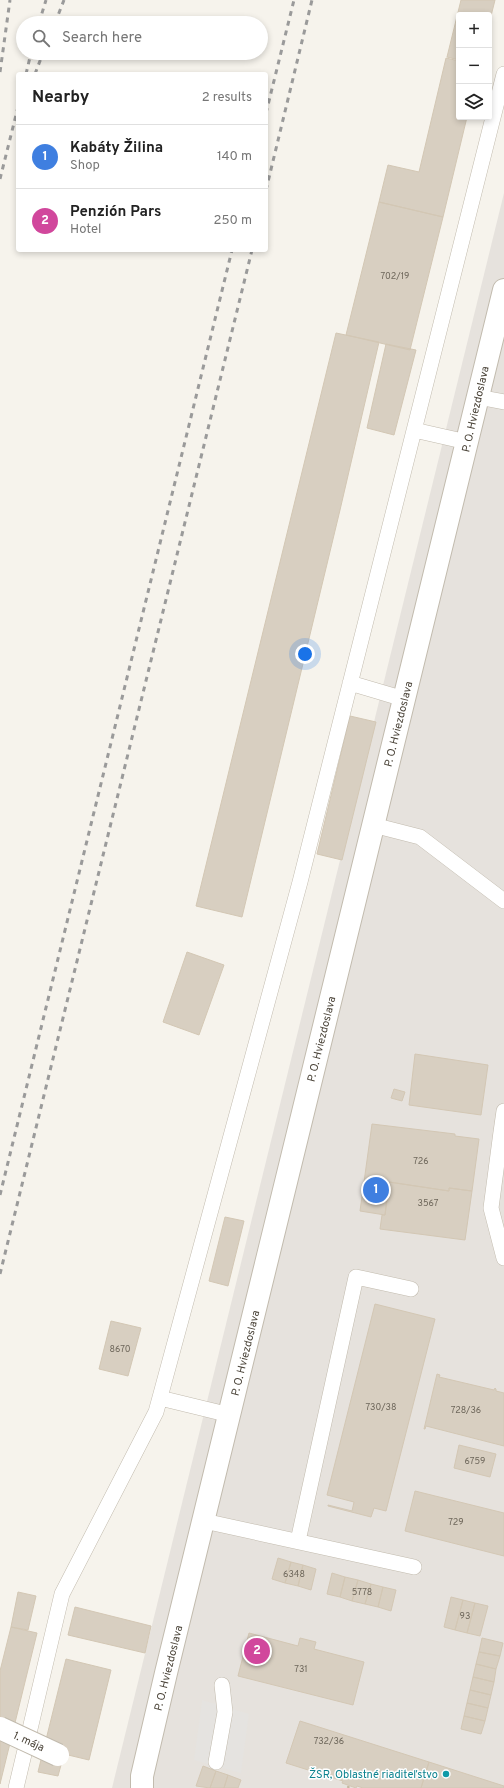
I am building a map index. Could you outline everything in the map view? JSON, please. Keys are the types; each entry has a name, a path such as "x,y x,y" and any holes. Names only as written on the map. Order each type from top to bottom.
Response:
{"street":[{"name":"P. O. Hviezdoslava","path":"142,1788 142,1776 166,1673 504,290"},
{"name":"1. mája","path":"0,1728 58,1755"}],"lane":[{"path":"16,1788 62,1594 156,1412 160,1398 300,882 504,74"},
{"path":"478,397 504,402"},
{"path":"414,430 467,442"},
{"path":"350,683 404,699"},
{"path":"373,825 420,837 504,902"},
{"path":"504,1111 503,1132 491,1208 504,1258"},
{"path":"298,1541 356,1277 411,1289"},
{"path":"160,1398 230,1415"},
{"path":"204,1521 414,1567"},
{"path":"216,1762 225,1712 222,1685"}],"shaded area":[{"path":"504,193 504,1788 112,1788"},
{"path":"202,1700 249,1714 241,1773 194,1760"}],"building":[{"path":"461,0 495,0 492,12 458,12"},
{"path":"456,20 456,59 447,57"},
{"path":"446,58 456,60 456,120 466,120 443,217 379,202 388,165 419,172"},
{"path":"379,202 443,217 410,350 346,335"},
{"path":"336,333 379,342 242,917 196,906"},
{"path":"386,344 416,350 394,435 367,428"},
{"path":"350,716 376,722 342,860 317,854"},
{"path":"187,952 224,965 199,1035 163,1022"},
{"path":"415,1054 488,1065 481,1115 409,1105"},
{"path":"394,1089 405,1092 402,1101 391,1098"},
{"path":"372,1124 455,1134 455,1136 479,1139 472,1191 449,1188 449,1191 389,1182 385,1215 360,1211"},
{"path":"389,1182 449,1191 449,1188 472,1191 465,1240 380,1229 382,1215 385,1215"},
{"path":"225,1217 244,1221 228,1286 209,1281"},
{"path":"375,1304 435,1319 386,1511 374,1508 371,1517 328,1506 352,1511 354,1502 327,1495"},
{"path":"111,1321 141,1328 128,1376 99,1369"},
{"path":"437,1374 440,1375 439,1377 494,1390 495,1388 496,1391 504,1393 504,1446 426,1426 424,1429"},
{"path":"459,1445 496,1454 490,1477 454,1468"},
{"path":"415,1491 504,1513 504,1556 405,1531"},
{"path":"278,1558 291,1562 285,1583 272,1579"},
{"path":"291,1562 303,1565 298,1586 285,1583"},
{"path":"303,1565 316,1569 311,1590 298,1586"},
{"path":"332,1573 345,1577 340,1597 327,1594"},
{"path":"345,1577 358,1580 352,1601 340,1597"},
{"path":"358,1580 371,1584 365,1604 352,1601"},
{"path":"371,1584 383,1587 378,1607 365,1604"},
{"path":"383,1587 396,1590 391,1611 378,1607"},
{"path":"18,1592 36,1596 28,1630 11,1627"},
{"path":"451,1597 463,1600 455,1630 444,1627"},
{"path":"463,1600 475,1603 467,1633 455,1630"},
{"path":"475,1603 488,1606 480,1636 467,1633"},
{"path":"75,1607 151,1626 145,1653 68,1635"},
{"path":"11,1627 37,1633 0,1784 0,1671"},
{"path":"249,1633 298,1646 300,1638 316,1642 314,1649 364,1662 353,1705 238,1676"},
{"path":"482,1638 503,1643 500,1656 479,1652"},
{"path":"479,1652 500,1656 496,1669 476,1664"},
{"path":"66,1659 111,1670 89,1760 64,1754 58,1776 38,1772"},
{"path":"476,1664 496,1669 494,1682 473,1677"},
{"path":"473,1677 494,1682 491,1695 470,1690"},
{"path":"470,1690 491,1695 488,1708 467,1703"},
{"path":"467,1703 488,1708 485,1721 464,1716"},
{"path":"464,1716 485,1721 481,1734 461,1729"},
{"path":"300,1721 429,1762 421,1788 363,1788 357,1786 356,1788 342,1783 343,1781 286,1763"},
{"name":"ŽSR, Oblastné riaditeľstvo","path":"429,1762 504,1786 504,1788 421,1788"},
{"path":"203,1766 216,1771 210,1788 196,1786"},
{"path":"216,1771 228,1775 224,1788 210,1788"},
{"path":"228,1775 241,1780 238,1788 224,1788"}],"railway":[{"path":"0,72 10,0"},
{"path":"41,16 46,0"},
{"path":"58,16 64,0"},
{"path":"268,105 294,0"},
{"path":"268,182 312,0"},
{"path":"26,72 29,60"},
{"path":"36,72 40,60"},
{"path":"0,179 16,115"},
{"path":"0,1195 232,252"},
{"path":"0,1274 252,252"}],"place":[{"name":"Kabáty Žilina","path":"376,1190"},
{"name":"Penzión Pars","path":"257,1651"},
{"name":"ŽSR, Oblastné riaditeľstvo","path":"446,1774"}]}
